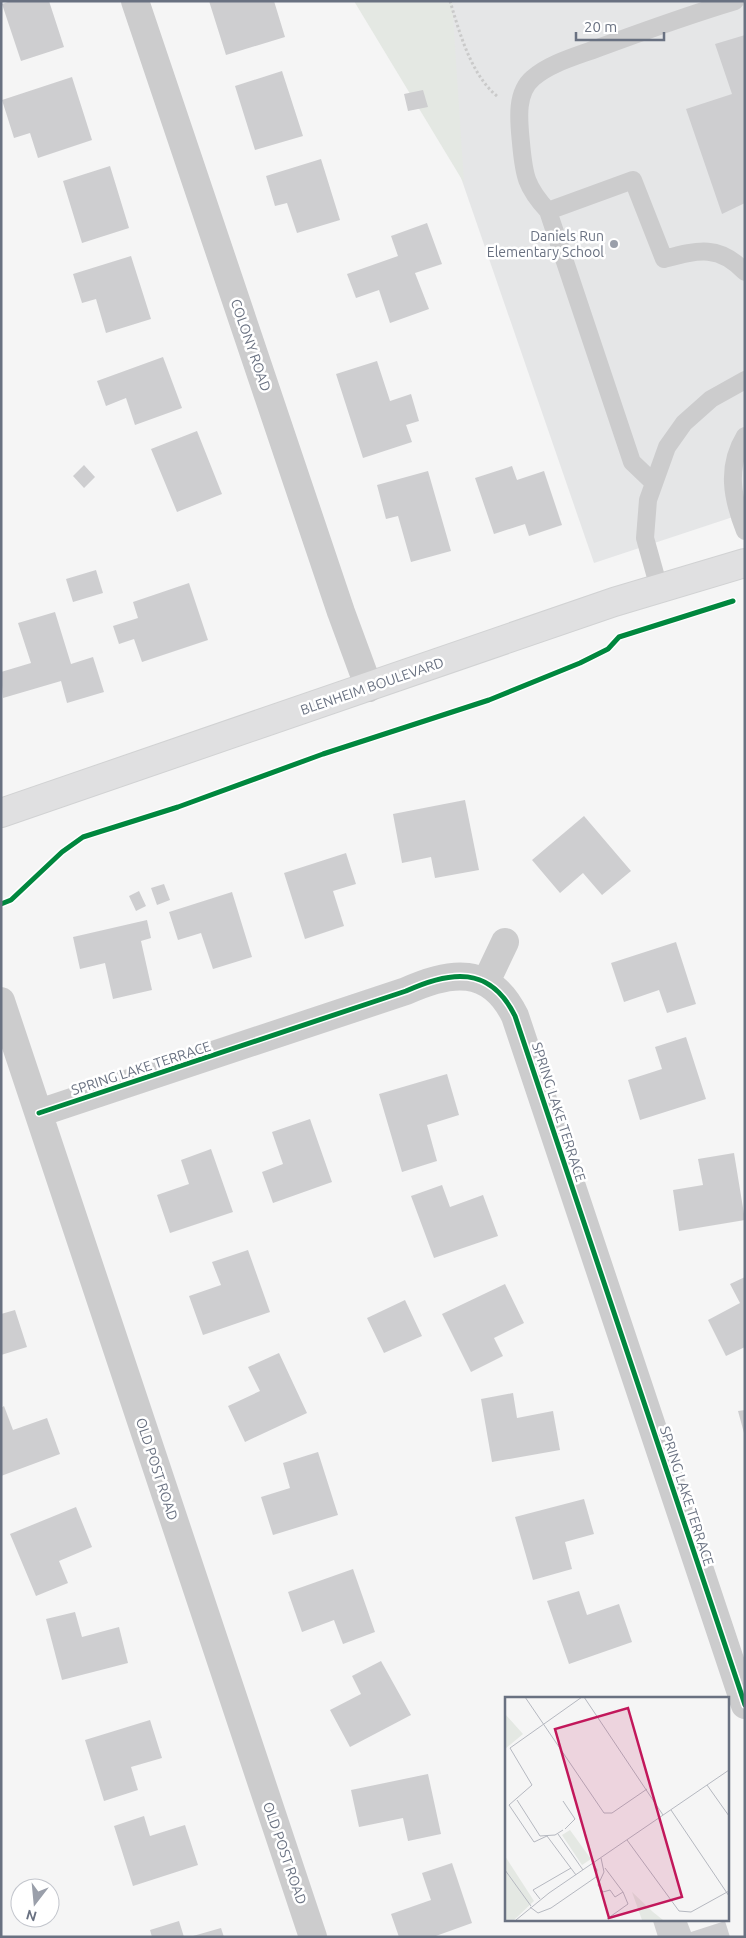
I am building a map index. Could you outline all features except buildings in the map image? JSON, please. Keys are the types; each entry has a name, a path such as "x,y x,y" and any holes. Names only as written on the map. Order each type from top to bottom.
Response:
{"main road":[{"name":"BLENHEIM BOULEVARD","path":"1,813 369,688 614,602 745,563"}],"street":[{"name":"COLONY ROAD","path":"135,1 338,603 369,688"},
{"path":"486,982 505,942"},
{"name":"SPRING LAKE TERRACE","path":"39,1113 406,992 433,979 463,976 486,982 509,1004 515,1016 745,1705"},
{"name":"OLD POST ROAD","path":"1,1001 313,1937"}],"lane":[{"path":"654,483 632,462 548,211 531,192 523,164 518,113 523,93 532,78 558,64 681,17 735,1"},
{"path":"548,211 633,180 664,259 695,251 713,252 734,260 745,272"},
{"path":"659,588 644,538 648,500 667,447 684,423 712,399 745,380"},
{"path":"745,436 735,457 732,482 736,507 745,531"}],"path":[{"path":"450,1 461,36 484,86 518,113"}],"shaded area":[{"path":"354,1 452,1 464,183"},
{"name":"Daniels Run Elementary School","path":"400,1 745,1 745,513 594,563"}],"cycle path":[{"path":"1,904 11,900 62,852 83,837 178,807 323,754 489,700 580,663 608,649 619,637 733,601"},
{"path":"39,1113 438,979 468,977 481,980 494,988 505,999 515,1016 745,1705"}],"place":[{"name":"Daniels Run Elementary School","path":"614,244"}]}
